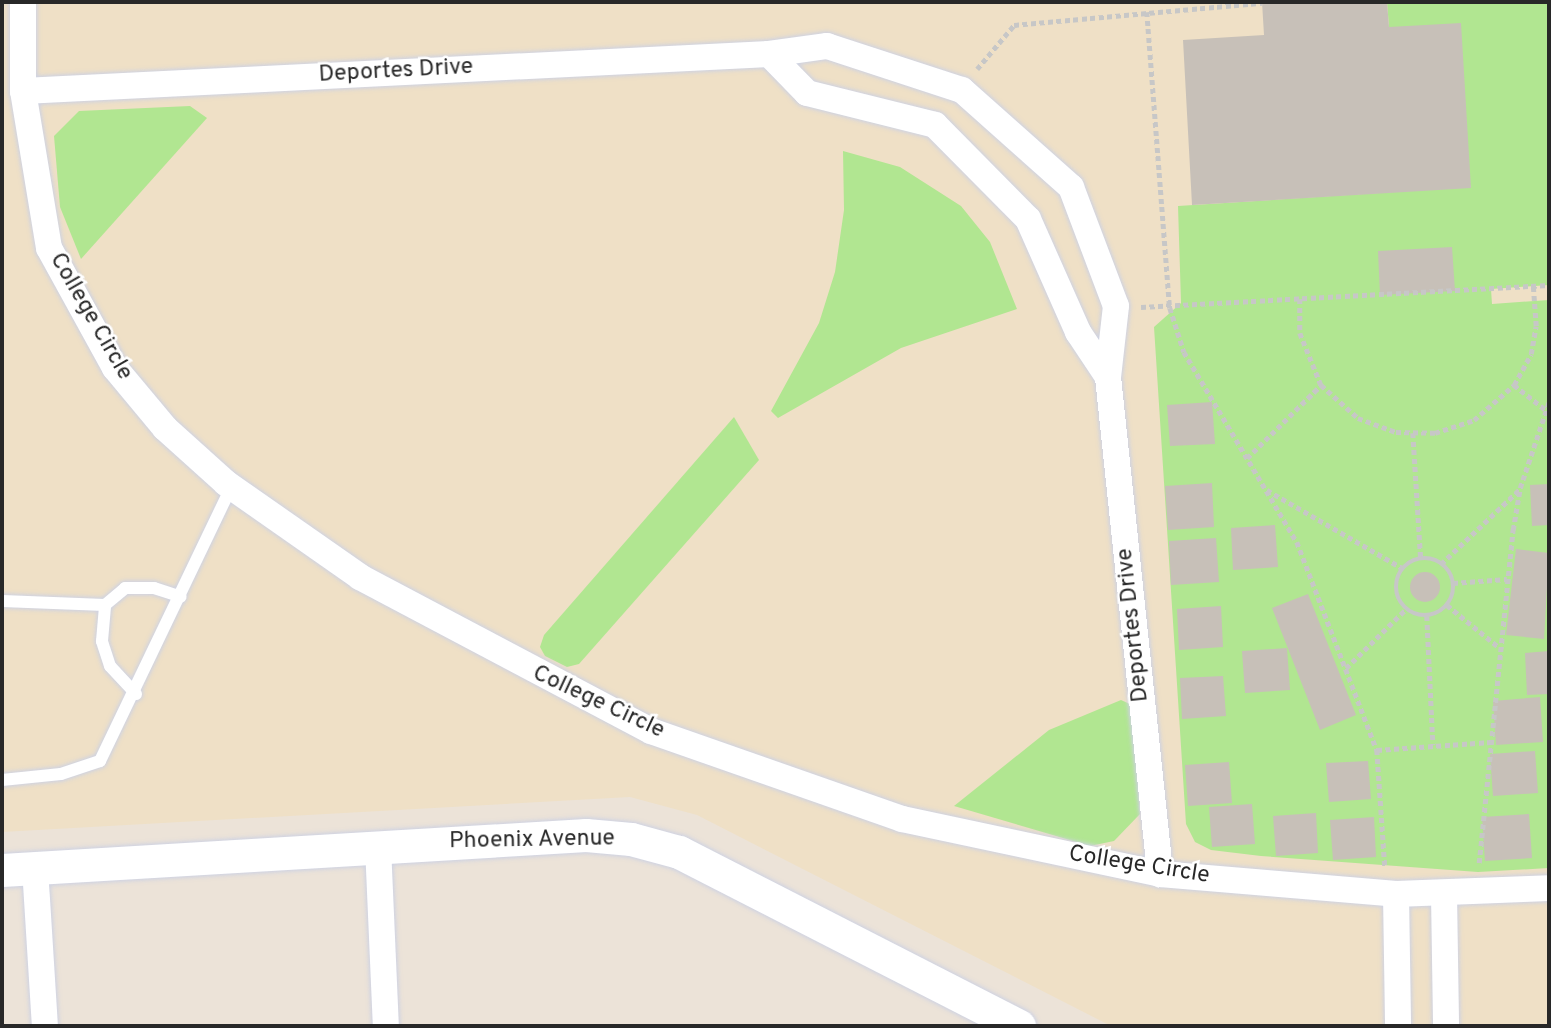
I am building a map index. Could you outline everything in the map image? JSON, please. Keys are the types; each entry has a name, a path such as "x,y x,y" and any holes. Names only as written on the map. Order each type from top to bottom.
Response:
{"street":[{"name":"College Circle","path":"23,2 23,91 48,248 115,368 165,428 231,487 360,577 651,731 902,819 1160,874 1397,881 1444,894 1549,888"},
{"name":"Deportes Drive","path":"23,91 769,54 827,46 962,90 1071,187 1116,306 1108,377 1160,874"},
{"name":"Deportes Drive","path":"769,54 807,93 935,125 1028,219 1078,332 1108,377"},
{"name":"Phoenix Avenue","path":"2,870 586,835 631,839 679,852 1019,1026"},
{"path":"378,846 386,1026"},
{"path":"34,868 45,1026"},
{"path":"1397,881 1398,1026"},
{"path":"1444,894 1446,1026"}],"lane":[{"path":"2,780 61,775 100,761 136,694 231,487"},
{"path":"2,601 105,605 125,588 154,588 181,597"},
{"path":"105,605 103,641 110,666 136,694"}],"path":[{"path":"962,90 1014,25 1262,3"},
{"path":"1147,12 1170,308 1184,352 1297,542 1377,750 1386,868 1397,881"},
{"path":"1300,299 1300,333 1321,385 1358,418 1413,433 1435,433 1474,420 1514,386 1531,354 1536,326 1533,285"},
{"path":"1116,306 1170,308 1549,285"},
{"path":"1247,458 1321,385"},
{"path":"1514,386 1546,410"},
{"path":"1478,872 1507,579 1520,488 1549,402"},
{"path":"1413,433 1421,559"},
{"path":"1441,564 1520,488"},
{"path":"1266,490 1402,568"},
{"path":"1410,559 1421,559 1441,564 1451,571 1455,596 1439,615 1415,617 1397,601 1395,577 1410,559"},
{"path":"1453,583 1507,579"},
{"path":"1447,605 1501,648"},
{"path":"1346,668 1406,609"},
{"path":"1427,616 1433,745"},
{"path":"1377,750 1491,741"}],"shaded area":[{"path":"2,2 1549,2 1549,1026 1111,1026 697,815 630,797 2,832"}],"green space":[{"path":"1387,2 1549,2 1549,285 1491,289 1492,304 1549,300 1549,868 1478,872 1211,850 1195,842 1186,824 1154,327 1181,303 1178,206 1471,187 1389,27"},
{"path":"190,106 207,118 81,259 60,207 54,136 79,111"},
{"path":"843,151 900,167 961,206 990,242 1017,309 901,348 778,418 771,411 819,323 835,272 844,210"},
{"path":"734,417 759,460 579,664 567,667 545,656 540,647 544,635"},
{"path":"1121,700 1132,705 1140,814 1114,841 1090,846 954,806 1049,730"}],"building":[{"path":"1262,2 1387,2 1389,27 1461,23 1471,188 1192,205 1183,40 1264,35"},
{"path":"1452,247 1455,291 1380,295 1378,251"},
{"path":"1212,402 1215,444 1170,446 1167,405"},
{"path":"1212,483 1214,527 1168,530 1165,486"},
{"path":"1549,484 1549,525 1532,526 1530,485"},
{"path":"1275,525 1278,567 1233,570 1231,528"},
{"path":"1216,538 1219,582 1171,585 1169,541"},
{"path":"1516,549 1549,553 1544,639 1506,635"},
{"path":"1425,572 1435,577 1440,587 1435,597 1425,602 1415,597 1410,587 1415,577"},
{"path":"1308,594 1356,715 1320,730 1272,608"},
{"path":"1221,606 1223,647 1179,650 1177,609"},
{"path":"1287,648 1290,690 1245,693 1242,651"},
{"path":"1549,651 1549,694 1527,695 1525,653"},
{"path":"1223,676 1226,716 1182,719 1180,678"},
{"path":"1540,697 1543,742 1496,745 1493,701"},
{"path":"1535,751 1538,793 1493,796 1490,754"},
{"path":"1368,761 1371,799 1329,802 1326,763"},
{"path":"1229,762 1232,803 1188,806 1185,765"},
{"path":"1252,804 1255,844 1212,847 1209,807"},
{"path":"1316,813 1318,853 1276,856 1273,816"},
{"path":"1529,814 1532,858 1485,861 1482,817"},
{"path":"1374,817 1376,857 1333,860 1330,820"}]}
